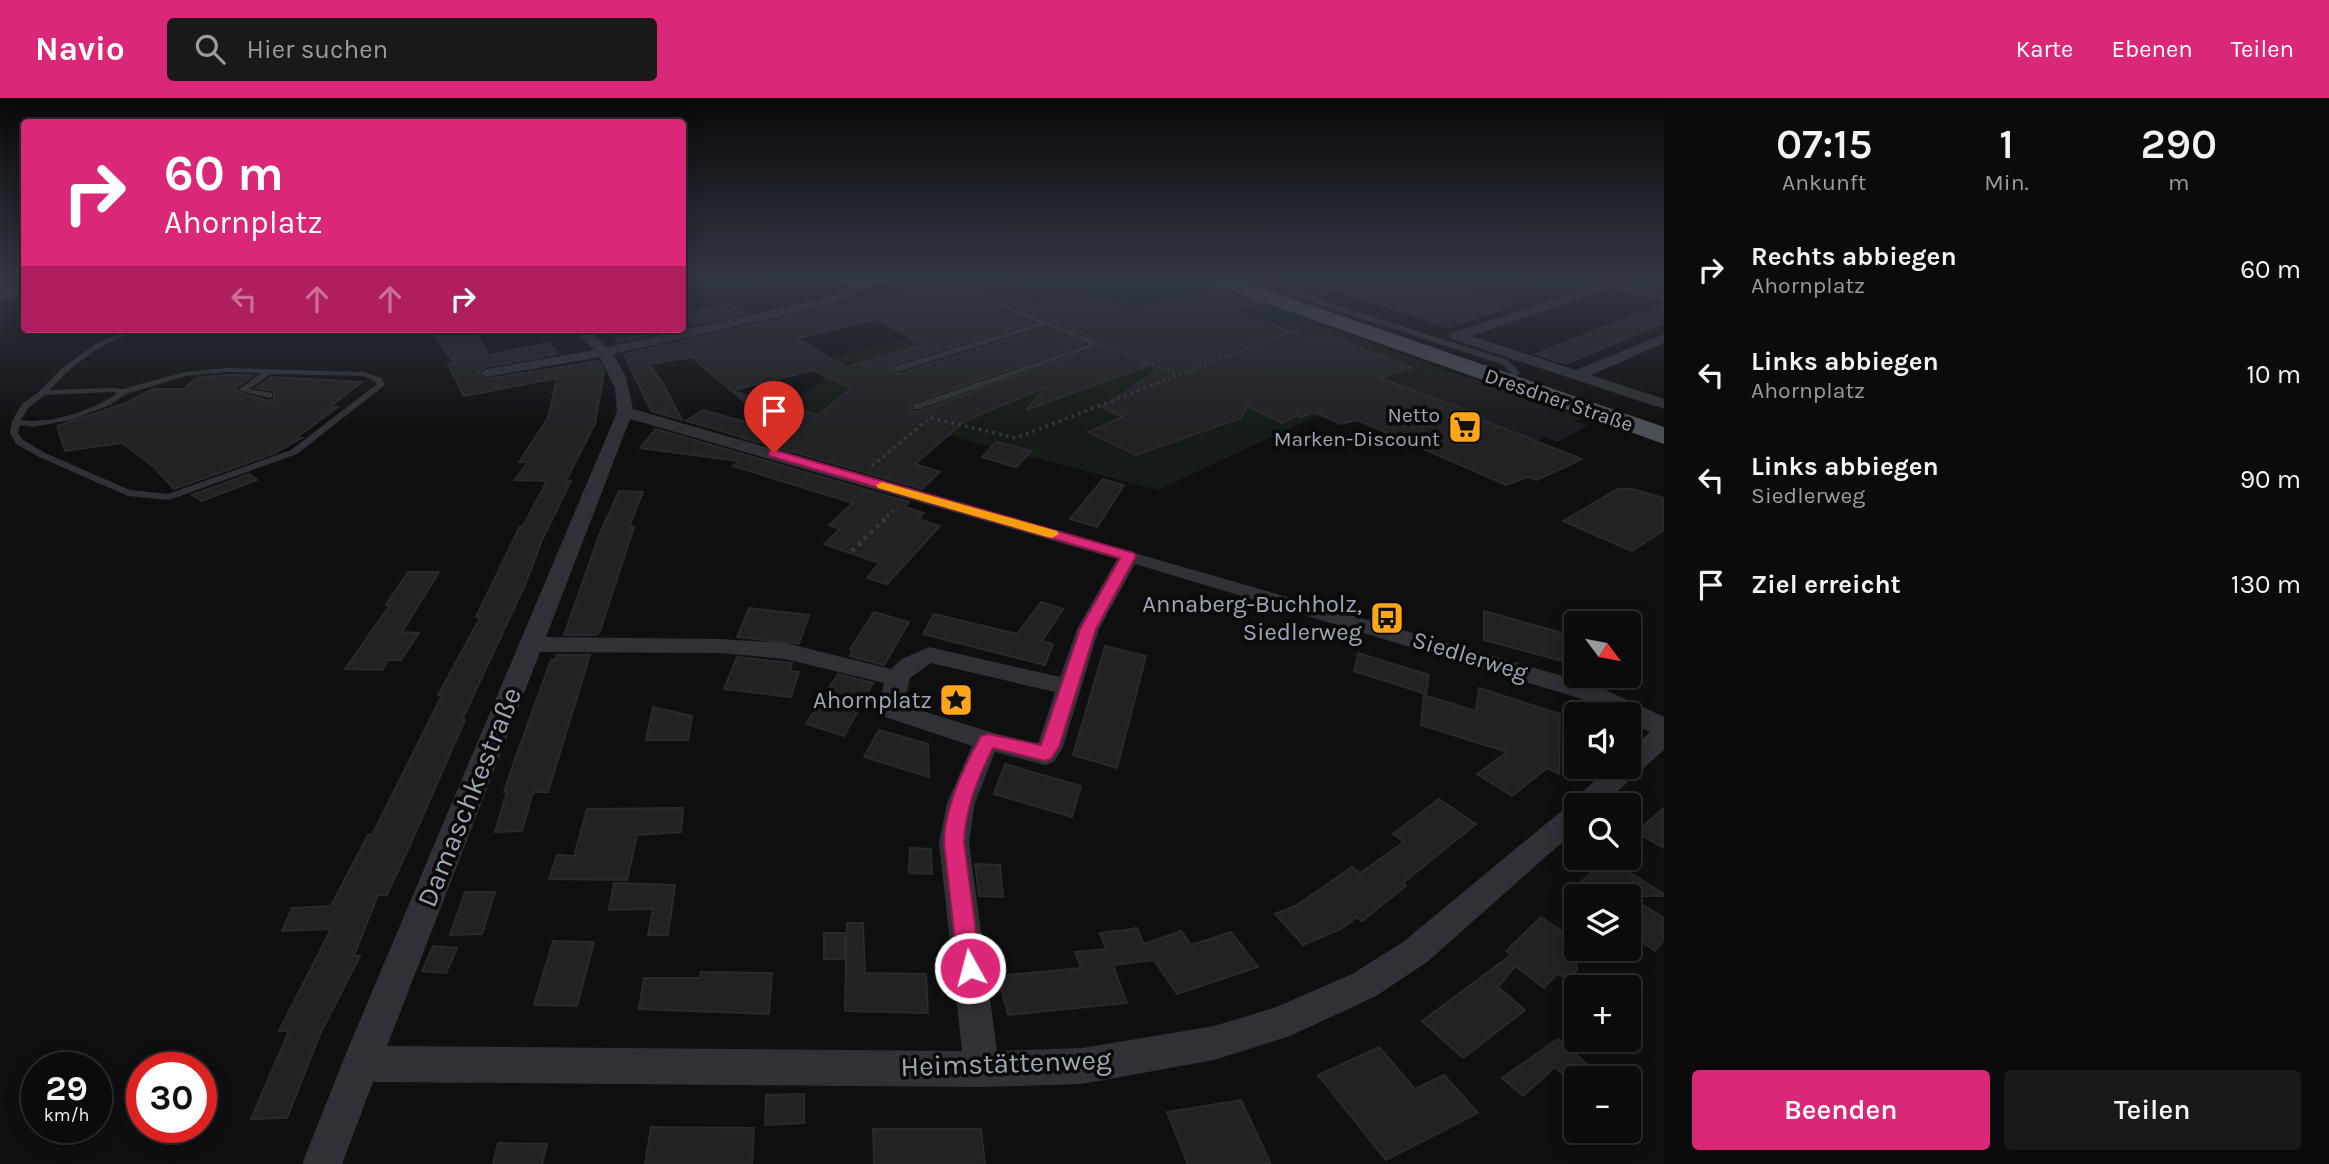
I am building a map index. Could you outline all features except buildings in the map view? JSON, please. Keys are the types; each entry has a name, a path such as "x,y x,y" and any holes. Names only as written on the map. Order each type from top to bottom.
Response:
{"main road":[{"name":"Dresdner Straße","path":"1356,329 1664,436"}],"street":[{"path":"487,373 604,352 707,329"},
{"path":"1479,329 1457,336 1664,404"},
{"path":"584,333 604,352 618,376 626,398 622,421"},
{"path":"1576,376 1664,338"},
{"name":"Siedlerweg","path":"622,421 665,425 705,433 1129,556 1588,692 1664,728"},
{"name":"Damaschkestraße","path":"321,1164 622,421"},
{"path":"1067,687 929,655 909,664 895,678 891,710 1045,755 1050,747 1067,687 1088,629 1129,556"},
{"path":"531,644 720,646 785,650 895,678"},
{"path":"1641,755 1664,735"},
{"path":"982,1069 954,842 955,822 976,762 988,740"},
{"path":"1598,793 1614,779"},
{"name":"Heimstättenweg","path":"360,1064 982,1069 1082,1066 1214,1043 1278,1024 1364,985 1415,952 1564,822"}],"lane":[{"path":"896,369 1026,329"},
{"path":"1059,329 1097,344"},
{"path":"1399,329 1505,362 1516,373 1505,382"},
{"path":"43,393 111,390 123,392 185,374 228,370 364,374 378,380 381,385 294,452 169,497 128,494 41,455 19,442 14,433 16,421 25,406 43,393 59,373 87,352 128,333"},
{"path":"916,407 1097,344"},
{"path":"269,395 243,390 271,370"},
{"path":"16,421 32,424 88,411 117,400 123,392"}],"path":[{"path":"916,407 931,417 1016,438 1298,329"},
{"path":"1097,344 1179,375"},
{"path":"859,478 931,417"},
{"path":"852,551 911,494"}],"shaded area":[{"path":"941,329 1334,329 1437,367 1353,399 1158,490 851,410 791,454 738,439 825,378 805,365"},
{"path":"1437,367 1585,417 1574,421 1588,426 1558,442 1544,437 1503,462 1353,399"}],"slow traffic":[{"path":"882,485 1052,534"}],"place":[{"name":"Netto Marken-Discount","path":"1465,427"},
{"name":"Annaberg-Buchholz, Siedlerweg","path":"1387,618"},
{"name":"Ahornplatz","path":"956,700"}],"route":[{"path":"774,453 1129,556 1088,629 1067,687 1050,747 1045,755 988,740 976,762 955,822 954,842 970,968"}]}
